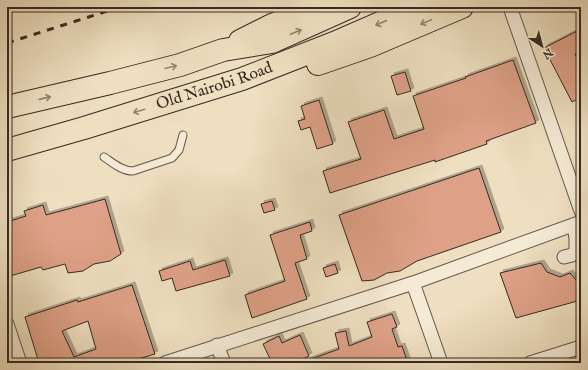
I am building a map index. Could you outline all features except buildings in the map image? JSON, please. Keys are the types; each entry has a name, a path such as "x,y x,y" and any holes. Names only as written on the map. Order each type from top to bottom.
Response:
{"highway":[{"name":"Old Nairobi Road","path":"7,107 180,65 223,50 272,42 321,13 350,7"},
{"name":"Old Nairobi Road","path":"7,150 84,128 242,79 334,43 417,7"},
{"path":"242,79 292,72 323,63 370,46 462,7"}],"street":[{"path":"511,10 581,211"},
{"path":"165,363 413,283 577,224 576,251 572,255 564,257"},
{"path":"413,283 441,363"},
{"path":"7,324 20,363"},
{"path":"217,345 224,363"},
{"path":"530,363 581,347"}],"lane":[{"path":"104,157 123,170 133,171 172,158 179,150 184,135"}],"railway":[{"path":"7,43 120,7"}]}
